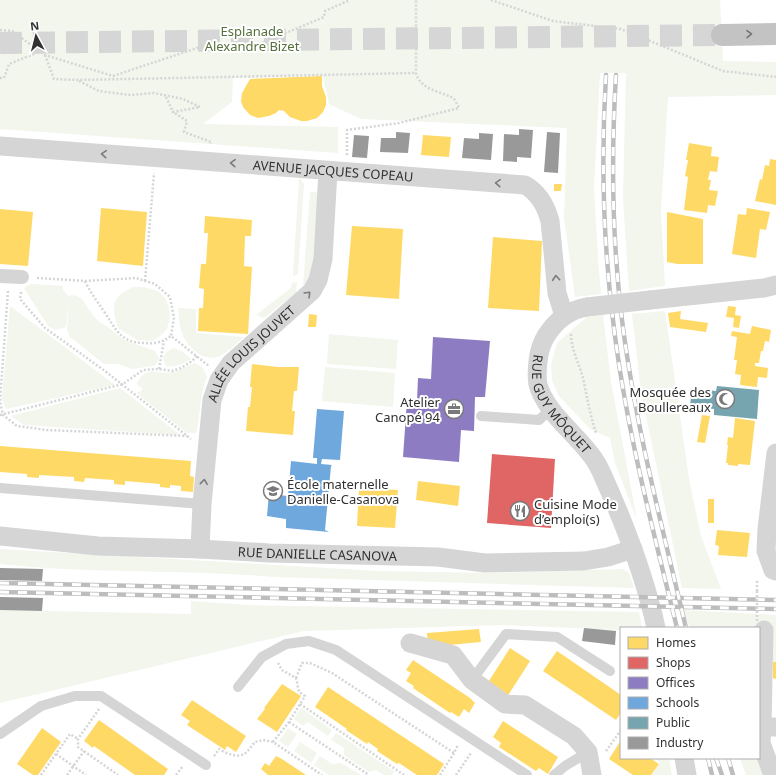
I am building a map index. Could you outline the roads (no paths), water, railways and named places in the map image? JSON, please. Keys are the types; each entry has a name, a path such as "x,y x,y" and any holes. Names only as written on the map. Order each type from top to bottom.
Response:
{"highway":[{"path":"722,35 776,34"}],"street":[{"name":"AVENUE JACQUES COPEAU","path":"0,146 525,185 537,193 548,212 557,293 568,323"},
{"name":"ALLÉE LOUIS JOUVET","path":"200,549 202,504 212,400 218,380 231,363 312,291 318,280 323,259 328,171"},
{"name":"RUE GUY MÔQUET","path":"656,627 646,585 603,476 592,456 550,409 539,388 537,372 539,350 551,329 568,323 579,308 764,288 776,285"},
{"path":"775,571 766,552 767,529 776,453"},
{"name":"RUE DANIELLE CASANOVA","path":"0,536 98,546 270,553 438,557 485,563 584,561 608,558 633,549"},
{"path":"760,626 769,727 761,743 774,775"},
{"path":"410,643 453,655 472,680 505,704 525,704 574,736 588,752 592,775"},
{"path":"684,759 687,775"}],"lane":[{"path":"481,416 539,420 550,409"},
{"path":"0,488 202,504"},
{"path":"472,680 506,634 557,637 610,671"},
{"path":"238,687 262,657 286,644 309,641 336,650 527,775"},
{"path":"0,734 41,706 75,696 101,696 206,765"},
{"path":"554,775 565,766 588,752"}],"tunnel":[{"path":"0,43 722,35"}],"railway":[{"path":"606,75 603,167 605,229 613,320 618,359 640,475 677,627"},
{"path":"616,75 613,136 613,198 616,259 622,320 634,398 686,627"},
{"path":"0,583 776,600"},
{"path":"0,592 776,609"},
{"path":"708,759 712,775"},
{"path":"716,759 722,775"},
{"path":"728,759 733,775"}],"place":[{"name":"Mosquée des Boullereaux","path":"725,399"},
{"name":"Atelier Canopé 94","path":"454,409"},
{"name":"École maternelle Danielle-Casanova","path":"273,491"},
{"name":"Cuisine Mode d’emploi(s)","path":"520,511"}],"park label":[{"name":"Esplanade Alexandre Bizet","path":"252,38"}]}
